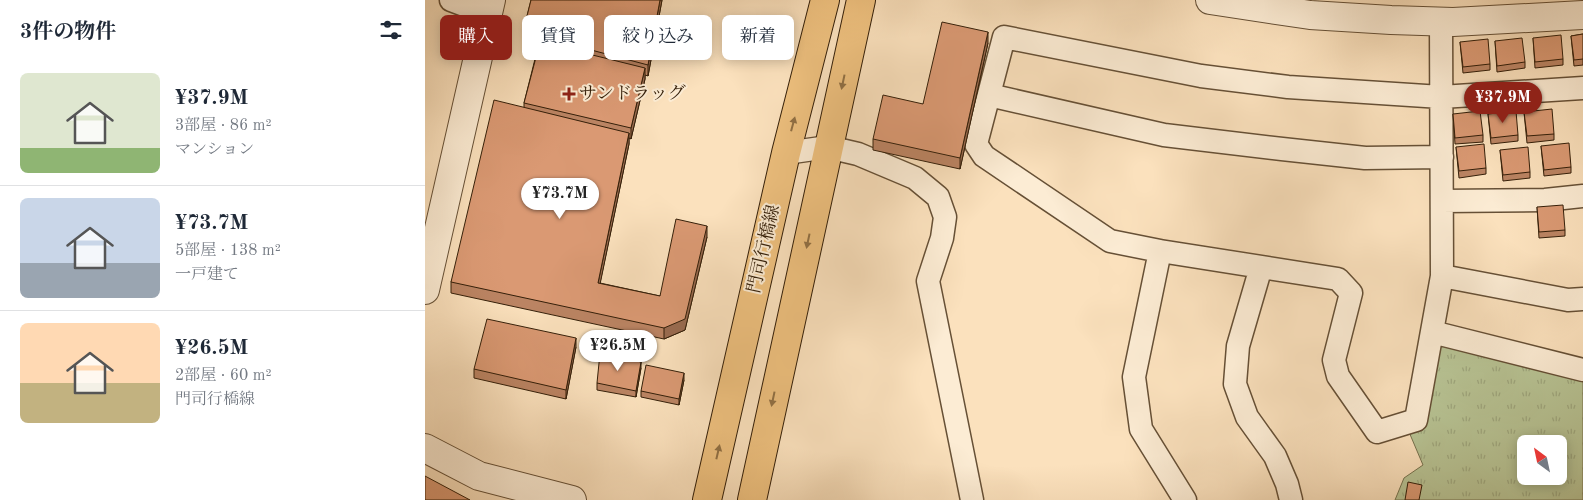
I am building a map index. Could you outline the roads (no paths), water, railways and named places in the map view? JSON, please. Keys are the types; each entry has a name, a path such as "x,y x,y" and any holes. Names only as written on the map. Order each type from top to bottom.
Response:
{"main road":[{"name":"門司行橋線","path":"707,500 786,153 825,0"},
{"path":"752,500 861,0"}],"street":[{"path":"425,290 489,7 451,0"},
{"path":"1210,0 1310,15 1441,22 1583,15"},
{"path":"1441,22 1441,97 1442,157 1442,276 1416,420 1377,432 1338,376 1334,360 1351,293 1338,279 1160,252 1110,241 984,156 976,144 1004,37 1201,76 1288,87 1441,97 1583,88"},
{"path":"989,95 1164,135 1365,158 1442,157"},
{"path":"786,153 828,147 858,154 915,178 939,197 945,217 942,238 928,281 972,500"},
{"path":"1442,201 1545,200 1583,196"},
{"path":"1160,252 1134,377 1141,429 1185,500"},
{"path":"1261,267 1238,346 1235,384 1247,417 1275,456 1287,484 1291,500"},
{"path":"1442,276 1568,300 1583,299"},
{"path":"1432,332 1583,370"},
{"path":"425,448 479,476 572,500"}],"place":[{"name":"サンドラッグ","path":"569,94"}]}
